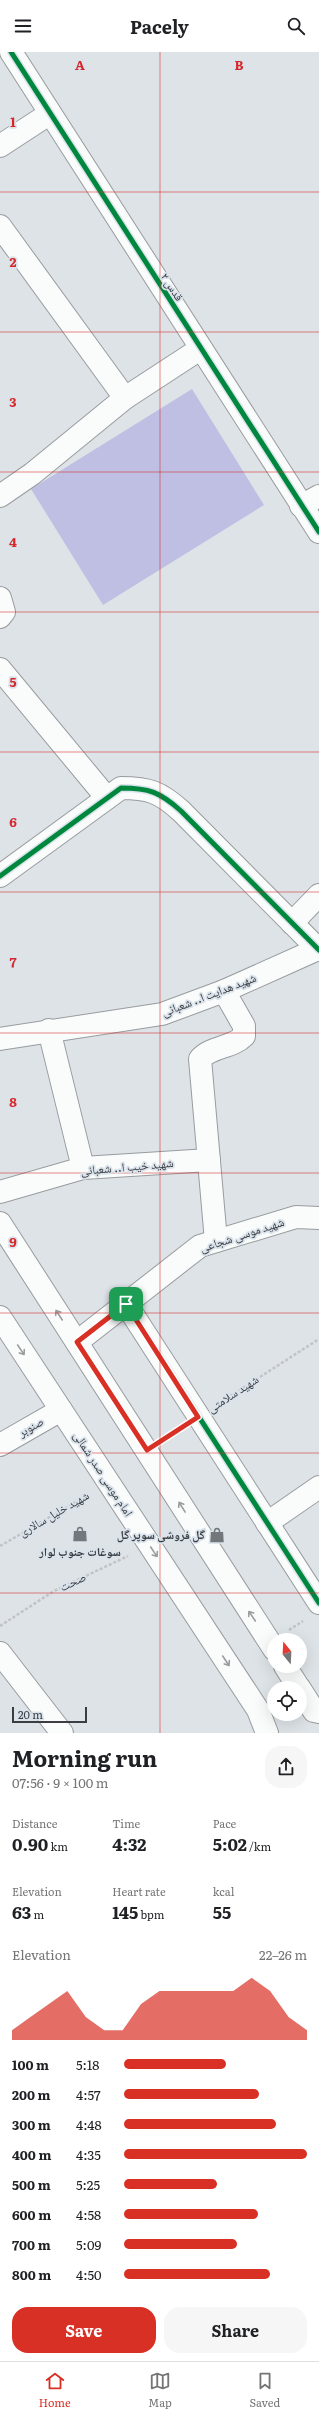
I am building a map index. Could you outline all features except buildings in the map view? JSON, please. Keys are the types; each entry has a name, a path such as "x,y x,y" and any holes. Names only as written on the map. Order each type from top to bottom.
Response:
{"street":[{"name":"قدس ۲","path":"11,52 49,114 200,349 310,501 319,532"},
{"path":"0,146 49,114"},
{"path":"0,226 64,311 125,398"},
{"path":"3,487 32,474 125,398 200,349"},
{"path":"0,598 4,612 0,617"},
{"path":"0,669 107,798"},
{"path":"1,873 121,788 145,788 165,798 319,950"},
{"path":"292,923 319,895"},
{"name":"شهید هدایت ا.. شعبانی","path":"0,1039 49,1030 162,1014 224,991 319,950"},
{"path":"216,1241 200,1059 206,1053 239,1041 244,1036 244,1026 224,991"},
{"path":"49,1030 83,1168"},
{"name":"شهید خیب ا.. شعبانی","path":"0,1192 83,1168 209,1160"},
{"name":"شهید موسی شجاعی","path":"77,1342 200,1246 296,1217 319,1218"},
{"path":"0,1222 267,1637"},
{"path":"126,1304 267,1523 313,1611"},
{"name":"امام موسی صدر شمالی","path":"3,1329 61,1410 258,1710 267,1733"},
{"name":"صنوبر","path":"0,1445 61,1410"},
{"path":"267,1523 319,1487"},
{"path":"0,1653 62,1733"},
{"path":"307,1700 317,1715"}],"path":[{"path":"286,1633 313,1611"}],"shaded area":[{"path":"192,389 264,505 103,605 31,489"}],"cycle path":[{"path":"11,52 319,532"},
{"path":"0,876 121,788 147,790 167,799 181,811 319,950"},
{"path":"126,1304 319,1603"}],"place":[{"name":"سوغات جنوب لوار","path":"80,1534"},
{"name":"گل فروشی سوپر گل","path":"217,1535"}],"route":[{"path":"126,1304 198,1417 147,1450 77,1342 126,1304"}]}
